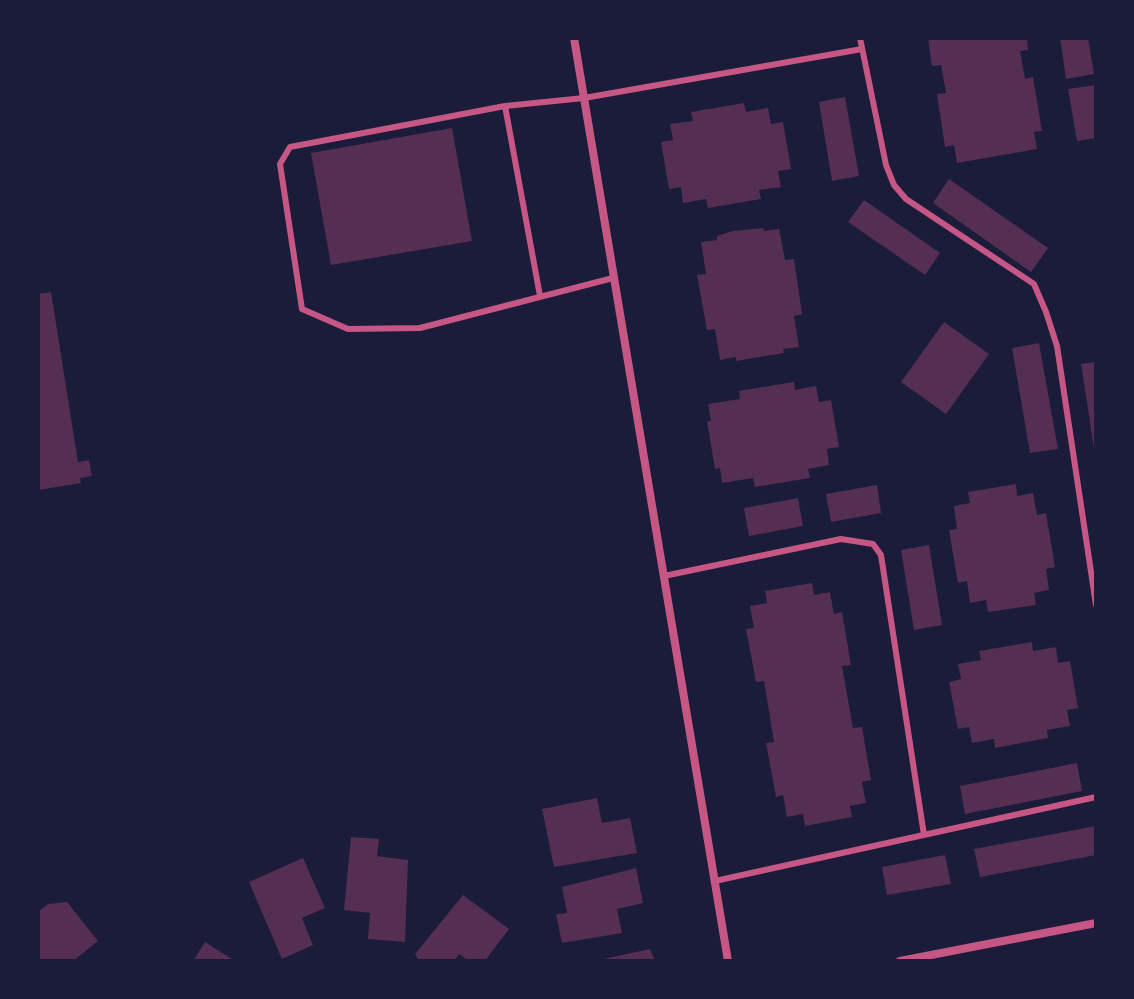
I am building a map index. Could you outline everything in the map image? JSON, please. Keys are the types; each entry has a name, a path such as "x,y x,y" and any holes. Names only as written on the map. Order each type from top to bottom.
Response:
{"street":[{"path":"574,38 728,961"},
{"path":"900,961 1096,923"}],"lane":[{"path":"860,38 886,165 894,185 906,199 1034,284 1046,312 1057,346 1096,605"},
{"path":"613,278 480,315 420,328 348,329 302,309 280,164 290,147 505,106 584,98 862,49"},
{"path":"505,106 540,296"},
{"path":"664,576 841,539 873,544 881,555 924,835"},
{"path":"715,881 1096,797"}],"building":[{"path":"928,38 1027,38 1028,50 1020,51 1025,79 1033,77 1042,131 1034,132 1037,149 957,163 954,145 945,147 937,94 946,93 941,65 932,66"},
{"path":"1060,38 1088,38 1094,74 1066,79"},
{"path":"1096,85 1096,138 1077,141 1068,89"},
{"path":"845,97 859,176 832,181 819,102"},
{"path":"744,103 746,112 768,108 771,124 783,122 791,169 778,171 781,187 759,190 761,199 708,208 706,199 683,203 681,187 669,189 661,142 673,140 670,124 693,121 691,112"},
{"path":"452,128 472,241 331,265 311,153"},
{"path":"949,179 1048,248 1031,272 933,203"},
{"path":"864,200 940,253 925,275 848,222"},
{"path":"763,228 764,231 779,229 785,260 794,259 802,314 794,316 799,347 783,349 784,353 736,361 736,357 720,360 715,329 707,330 697,275 706,274 701,242 717,240 717,236 733,231"},
{"path":"51,292 78,462 89,460 92,476 80,478 81,483 38,490 38,294"},
{"path":"944,322 989,354 946,414 901,382"},
{"path":"1039,343 1058,449 1030,453 1012,348"},
{"path":"1096,362 1096,448 1094,448 1081,364"},
{"path":"794,382 795,390 816,386 819,402 831,400 839,447 827,449 829,465 808,469 810,478 755,487 753,478 722,483 720,468 715,469 707,421 711,421 708,404 740,399 739,391"},
{"path":"1016,484 1017,496 1033,493 1037,515 1046,513 1055,567 1046,569 1049,590 1034,593 1036,605 988,612 986,600 970,603 967,581 958,583 949,530 957,529 954,506 970,503 968,492"},
{"path":"877,485 881,513 831,522 826,494"},
{"path":"798,498 803,526 749,536 744,508"},
{"path":"929,545 942,625 914,630 901,550"},
{"path":"812,583 814,595 830,592 834,614 842,612 851,665 842,666 853,728 862,727 871,780 862,782 866,803 850,806 852,817 805,826 803,814 787,817 783,795 776,797 766,743 774,742 764,681 756,682 746,629 754,628 750,606 767,603 765,591"},
{"path":"1032,642 1033,651 1056,647 1058,663 1070,661 1078,708 1067,710 1070,726 1047,730 1048,738 995,748 994,739 972,743 969,727 958,729 949,682 961,679 958,664 981,660 979,651"},
{"path":"1077,763 1082,791 965,814 960,786"},
{"path":"597,798 602,823 630,818 637,853 554,867 542,809"},
{"path":"1096,826 1096,855 980,877 974,849"},
{"path":"351,837 379,839 377,856 408,860 405,942 368,939 370,913 344,910"},
{"path":"945,855 951,884 887,895 882,867"},
{"path":"303,858 325,908 302,918 313,945 282,959 249,882"},
{"path":"636,868 643,903 617,909 622,933 562,943 556,914 567,913 562,887"},
{"path":"463,895 509,929 485,961 469,961 459,954 454,961 419,961 415,954"},
{"path":"67,902 98,941 73,961 38,961 38,912 48,904"},
{"path":"205,942 235,961 193,961"},
{"path":"650,949 655,961 599,961 599,960"}]}
